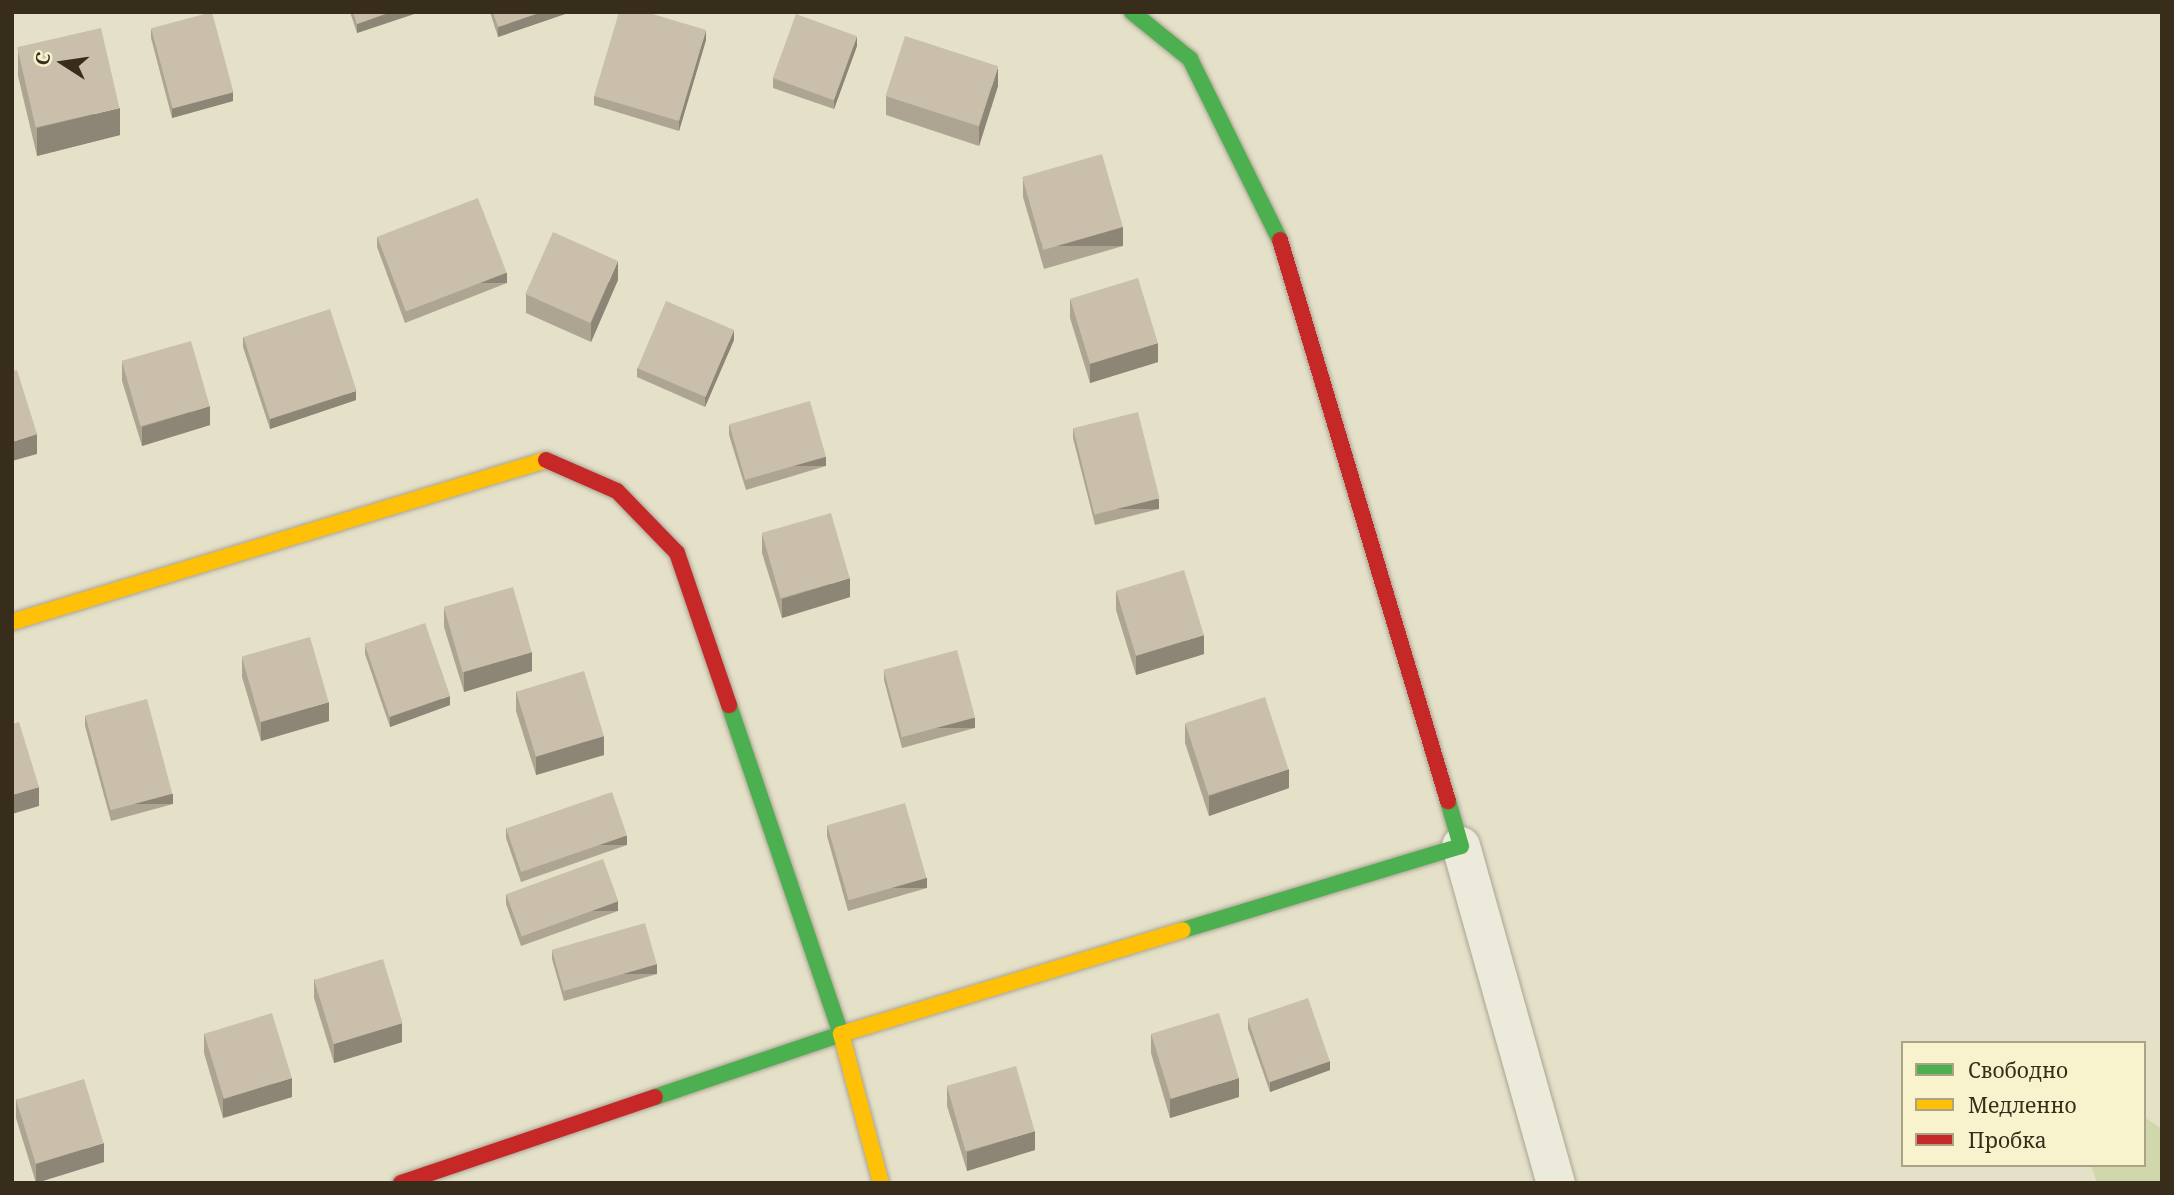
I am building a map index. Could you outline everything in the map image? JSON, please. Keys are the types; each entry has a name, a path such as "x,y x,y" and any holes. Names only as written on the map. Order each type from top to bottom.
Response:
{"street":[{"path":"1132,12 1190,59 1287,254 1461,846 1556,1183"},
{"path":"12,622 549,459 617,491 677,553 841,1034 881,1183"},
{"path":"401,1183 841,1034 1461,846"}],"green space":[{"path":"2146,1118 2162,1129 2162,1183 2097,1183 2092,1167 2146,1167"}],"building":[{"path":"212,12 233,92 173,108 151,28"},
{"path":"353,12 391,12 357,24"},
{"path":"493,12 542,12 498,27"},
{"path":"619,12 646,12 706,30 679,121 594,96"},
{"path":"796,14 857,36 834,100 773,78"},
{"path":"101,28 119,108 36,127 17,47"},
{"path":"905,36 998,66 979,126 886,96"},
{"path":"1102,154 1123,227 1043,250 1022,177"},
{"path":"478,198 507,273 406,311 377,237"},
{"path":"553,232 618,261 590,323 525,294"},
{"path":"1138,278 1158,343 1090,364 1070,299"},
{"path":"666,301 734,330 706,397 637,368"},
{"path":"330,309 357,391 270,419 243,337"},
{"path":"191,341 210,406 141,426 122,361"},
{"path":"17,370 37,434 12,442 12,371"},
{"path":"810,401 826,457 745,480 729,424"},
{"path":"1138,412 1160,498 1095,515 1073,428"},
{"path":"831,513 850,578 781,598 762,533"},
{"path":"1184,570 1204,635 1136,656 1116,591"},
{"path":"513,587 532,652 463,672 444,607"},
{"path":"425,623 450,696 390,717 364,644"},
{"path":"310,637 329,702 260,722 242,657"},
{"path":"957,650 975,718 902,737 884,670"},
{"path":"584,671 604,736 536,757 516,692"},
{"path":"1265,697 1288,769 1209,795 1185,723"},
{"path":"147,699 172,794 111,810 85,716"},
{"path":"19,722 39,787 12,795 12,724"},
{"path":"612,792 627,835 521,872 506,828"},
{"path":"905,803 926,878 849,900 827,825"},
{"path":"603,859 618,901 522,937 506,894"},
{"path":"645,923 657,964 564,991 552,950"},
{"path":"383,959 403,1023 334,1044 314,980"},
{"path":"1308,998 1330,1061 1269,1082 1247,1019"},
{"path":"272,1013 292,1078 224,1099 204,1034"},
{"path":"1219,1013 1239,1078 1171,1099 1151,1034"},
{"path":"1016,1066 1035,1131 966,1151 947,1086"},
{"path":"84,1079 104,1143 36,1164 16,1100"}],"traffic: fast":[{"path":"1132,12 1190,59 1280,240"},
{"path":"655,1097 841,1034 729,705"},
{"path":"1183,930 1461,846 1448,801"}],"traffic: slow":[{"path":"12,622 546,460"},
{"path":"881,1183 841,1034 1183,930"}],"traffic: jam":[{"path":"1280,240 1448,801"},
{"path":"546,460 617,491 677,553 729,705"},
{"path":"401,1183 655,1097"}]}
